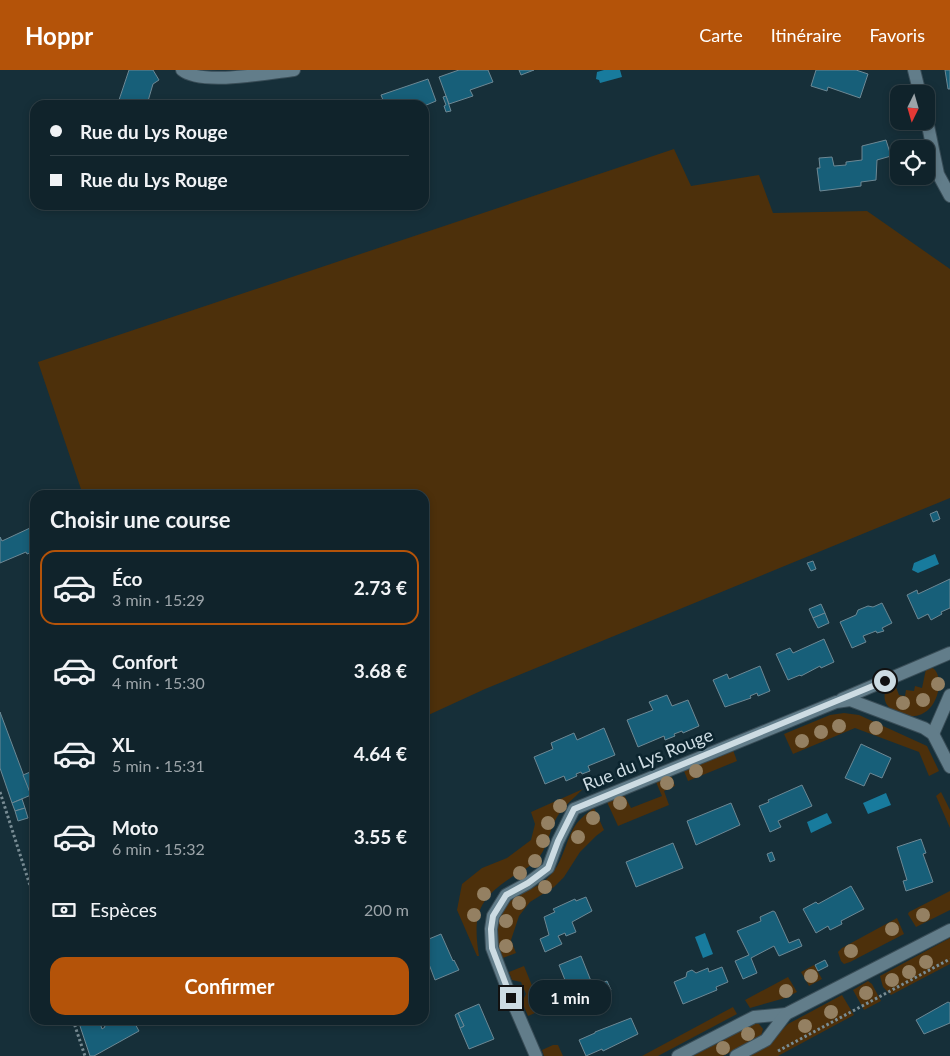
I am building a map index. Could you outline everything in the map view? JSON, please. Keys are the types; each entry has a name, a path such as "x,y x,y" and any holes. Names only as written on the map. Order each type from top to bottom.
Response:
{"street":[{"path":"182,70 186,74 199,77 219,78 294,70"},
{"path":"914,70 918,85"},
{"path":"929,130 938,174 950,196"},
{"name":"Rue du Lys Rouge","path":"536,1056 492,948 491,929 493,916 506,895 528,883 548,868 558,841 574,809 836,702 950,653"},
{"path":"950,695 933,734 950,767"},
{"name":"Rue du Lys Rouge","path":"836,702 850,700 924,728 933,734"},
{"path":"678,1056 754,1017 786,1014 950,930"},
{"path":"736,1056 766,1040 786,1014"}],"path":[{"path":"0,792 30,885"},
{"path":"778,1051 950,959"},
{"path":"75,1025 85,1056"}],"shaded area":[{"path":"674,149 691,186 759,175 773,213 867,211 950,269 950,498 485,689 429,715 429,490 81,490 38,362"},
{"path":"929,667 935,670 939,678 936,699 930,708 921,715 909,716 894,711 886,704 886,688 894,682 899,695 905,696 906,690 914,691 915,686 922,688 926,669"},
{"path":"844,713 859,715 927,746 939,771 929,776 919,752 855,728 793,754 784,734 830,715"},
{"path":"733,750 737,761 688,781 684,771"},
{"path":"671,775 675,786 664,791 669,805 618,826 607,802 624,795 631,808 662,796 656,782"},
{"path":"583,789 557,817 543,852 538,859 529,867 503,883 486,899 478,918 477,941 479,956 477,956 457,910 462,884 482,868 507,858 531,840 535,824 531,812"},
{"path":"941,792 950,810 950,828 936,796"},
{"path":"594,808 604,830 580,852 564,877 554,887 530,902 519,916 511,940 516,953 503,958 497,941 500,915 511,901 546,880 557,866 570,834 577,823"},
{"path":"950,891 950,910 916,927 908,914 909,912"},
{"path":"897,918 904,934 850,962 844,964 841,961 838,952 842,948"},
{"path":"950,938 950,964 891,995 883,987 880,976"},
{"path":"814,965 822,979 809,986 801,972"},
{"path":"524,966 542,1010 528,1016 522,1002 526,994 521,982 512,980 509,972"},
{"path":"788,977 797,992 785,998 750,1008 745,1000"},
{"path":"868,981 872,984 881,1001 864,1010 853,990"},
{"path":"842,995 854,1015 778,1056 749,1056 770,1044 788,1024"},
{"path":"733,1007 737,1014 658,1056 642,1056"},
{"path":"755,1023 759,1024 763,1029 761,1036 723,1056 693,1056"},
{"path":"558,1045 563,1056 544,1056 542,1050"}],"water":[{"path":"620,70 622,77 600,83 596,79 597,72"},
{"path":"935,554 939,564 918,573 912,570 914,563"},
{"path":"886,793 891,805 868,814 863,803"},
{"path":"827,813 832,823 811,833 807,822"},
{"path":"705,933 713,954 703,958 695,937"}],"building":[{"path":"129,70 153,70 159,80 153,84 148,100 119,100"},
{"path":"459,70 488,70 493,82 470,90 473,96 449,104 439,77"},
{"path":"519,70 534,70 521,75"},
{"path":"816,70 856,70 868,74 860,98 828,87 827,91 811,86"},
{"path":"945,70 950,70 950,89 948,89"},
{"path":"428,79 436,101 429,104 429,100 383,100 381,95"},
{"path":"446,96 451,111 446,112 443,97"},
{"path":"886,140 890,156 877,160 876,180 861,182 861,186 820,191 817,168 820,168 819,158 832,157 834,166 846,165 846,162 862,160 862,146"},
{"path":"937,511 940,519 933,522 930,514"},
{"path":"30,528 30,553 27,554 26,552 0,563 0,537 2,541"},
{"path":"813,561 816,569 811,571 807,563"},
{"path":"950,579 950,608 931,620 928,614 918,619 907,595 917,590 918,594"},
{"path":"882,603 892,623 882,628 884,631 877,633 876,631 863,636 866,642 852,648 840,622 856,615 858,610"},
{"path":"821,604 825,613 813,618 809,609"},
{"path":"825,613 829,623 818,628 813,618"},
{"path":"824,639 834,662 788,680 776,654 790,648 793,653"},
{"path":"760,666 770,691 758,696 757,693 750,696 751,698 725,707 713,680 727,674 729,679"},
{"path":"667,695 672,706 688,700 699,726 683,733 682,731 674,734 675,736 665,740 664,736 638,747 627,720 653,710 649,702"},
{"path":"0,712 30,795 12,803 0,768"},
{"path":"604,728 615,755 588,766 590,771 576,774 577,776 566,781 564,776 545,784 534,757 553,749 551,743 574,733 577,740"},
{"path":"861,744 891,758 882,778 870,773 864,786 845,778"},
{"path":"30,772 30,792 23,775"},
{"path":"802,785 812,806 778,821 781,827 770,832 759,806"},
{"path":"22,799 25,808 15,811 12,803"},
{"path":"731,803 740,825 696,845 687,821"},
{"path":"25,808 28,818 18,821 15,811"},
{"path":"921,839 926,853 923,854 933,882 906,891 903,881 907,880 897,847"},
{"path":"673,843 683,868 636,887 626,862"},
{"path":"772,852 775,860 770,862 767,854"},
{"path":"851,886 864,909 841,921 842,924 830,930 828,926 816,933 803,909 816,902 818,904"},
{"path":"586,897 592,911 572,922 576,932 566,936 565,933 558,936 562,944 545,952 540,939 549,935 544,917 555,912 553,909 575,899 576,901"},
{"path":"773,911 789,943 799,939 802,946 779,956 774,946 751,958 757,973 743,979 735,961 749,955 737,931 761,921 760,917"},
{"path":"441,934 459,970 435,980 429,964 429,939"},
{"path":"581,956 593,986 596,984 601,995 576,1006 572,996 569,997 564,986 567,985 559,965"},
{"path":"825,960 828,966 818,971 815,965"},
{"path":"722,967 728,982 716,987 717,990 683,1004 674,982 686,977 687,972 692,970 696,973 708,968 709,972"},
{"path":"607,981 611,990 601,994 597,985"},
{"path":"597,997 600,1006 580,1014 577,1005"},
{"path":"948,1002 950,1003 950,1023 924,1034 916,1020"},
{"path":"479,1004 494,1039 469,1049 460,1028 464,1026 458,1013"},
{"path":"458,1013 464,1026 460,1028 455,1015"},
{"path":"631,1018 638,1034 603,1051 602,1049 586,1056 579,1040"},
{"path":"80,1025 101,1025 102,1029 105,1027 104,1025 136,1025 139,1031 94,1056 90,1056"}],"route":[{"path":"511,998 492,948 491,929 493,916 506,895 528,883 548,868 558,841 574,809 885,681"}]}
